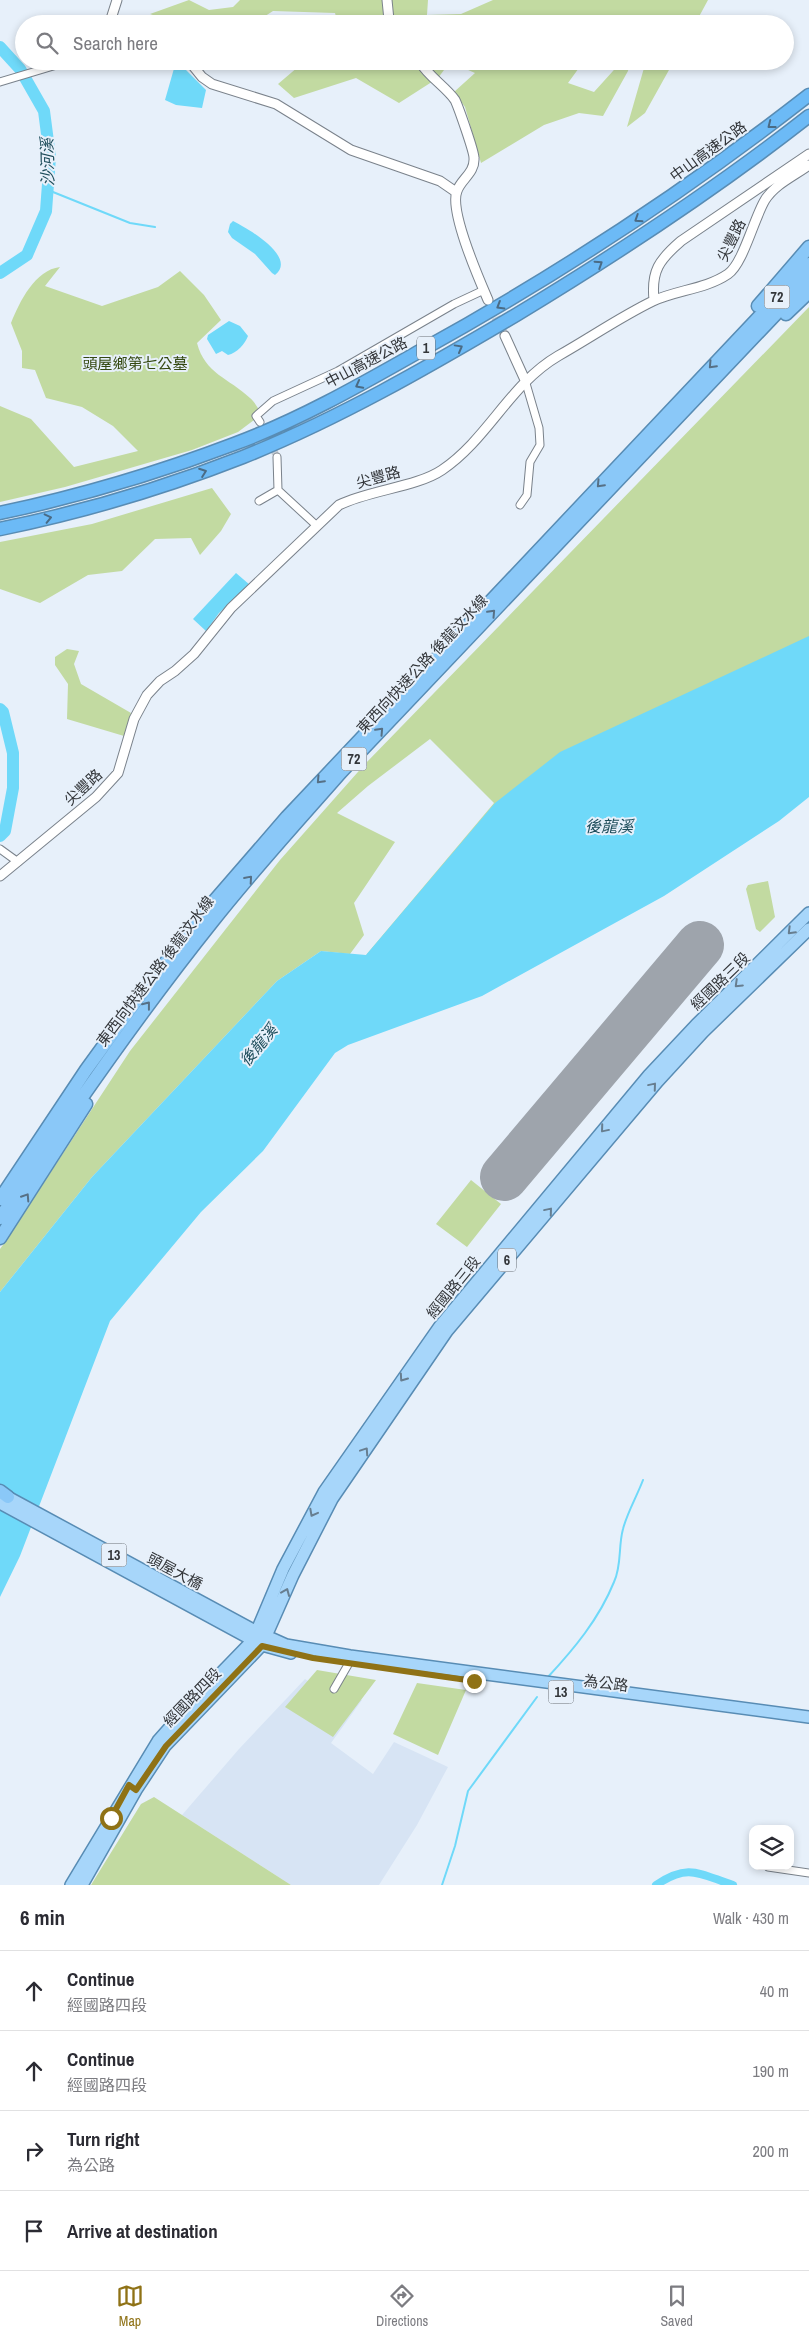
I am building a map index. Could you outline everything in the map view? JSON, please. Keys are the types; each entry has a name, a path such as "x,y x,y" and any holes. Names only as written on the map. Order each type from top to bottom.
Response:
{"highway":[{"name":"中山高速公路","path":"0,513 120,482 182,463 236,444 322,404 473,322 568,265 667,200 760,134 809,95"},
{"name":"1","path":"0,529 65,514 188,478 243,457 330,418 480,336 577,279 677,213 809,116"},
{"path":"809,247 754,310 749,333 762,335 809,292"},
{"name":"東西向快速公路 後龍汶水線","path":"0,1218 69,1114 136,1020 213,920 341,772 749,333 809,264"},
{"name":"東西向快速公路 後龍汶水線","path":"0,1199 86,1070 203,914 286,816 749,333 809,279"},
{"path":"0,1238 119,1051 136,1020"},
{"path":"0,1189 67,1090 86,1070"}],"main road":[{"name":"經國路三段","path":"260,1639 283,1569 324,1492 440,1326 649,1076 696,1024 809,913"},
{"name":"經國路三段","path":"260,1639 332,1499 448,1331 658,1081 703,1032 809,929"},
{"name":"頭屋大橋","path":"2,1496 260,1639"},
{"name":"為公路","path":"260,1639 313,1658 349,1660 809,1717"},
{"name":"經國路四段","path":"71,1885 133,1788 166,1746 260,1639"},
{"name":"為公路","path":"349,1660 809,1724"},
{"name":"經國路四段","path":"82,1885 133,1788"}],"street":[{"path":"113,15 117,0"},
{"path":"387,0 388,15"},
{"path":"1,82 37,70"},
{"path":"196,70 212,84 276,104 351,150 440,181 456,192"},
{"path":"425,70 455,100 474,158 472,170 456,192 456,213 488,300"},
{"path":"654,300 652,286 657,266 669,251 809,154"},
{"name":"尖豐路","path":"0,876 96,797 118,773 134,719 147,695 160,680 175,671 194,654 231,608 339,504 355,497 407,484 442,470 482,431 526,380 557,357 654,300 717,281 730,273 738,262 765,200 776,187 809,165"},
{"path":"260,422 256,416 273,400 338,371 454,304 484,290"},
{"path":"506,336 526,380 539,428 540,445 530,462 527,495 520,505"},
{"path":"277,457 278,490 317,526"},
{"path":"259,500 278,490"},
{"path":"0,849 18,862"},
{"path":"334,1689 349,1660"},
{"path":"788,1870 809,1873"}],"shaded area":[{"path":"305,1679 326,1693 342,1688 362,1700 331,1743 373,1774 394,1742 448,1767 417,1825 379,1885 291,1885 182,1815 239,1749"}],"green space":[{"path":"189,0 209,10 233,7 240,0 428,0 427,15 336,15 335,13 273,11 267,15 150,14"},
{"path":"493,0 708,0 700,15 427,15 461,14"},
{"path":"294,70 444,70 438,78 399,103 356,78 294,98 278,84"},
{"path":"468,70 577,70 568,83 594,92 614,70 628,70 603,116 579,113 544,125 481,163 465,107 454,92 475,73"},
{"path":"643,70 669,70 645,113 627,127"},
{"name":"頭屋鄉第七公墓","path":"60,267 45,286 102,306 158,287 180,271 204,295 221,320 197,343 206,362 219,375 250,398 262,414 238,432 192,450 65,487 0,502 0,406 31,419 74,467 138,451 113,426 82,407 46,398 35,370 22,368 22,351 11,323 24,296 36,280 51,269"},
{"path":"809,307 809,727 366,955 494,803 430,739 368,786 337,813 395,842 354,903 364,935 350,954 321,951 277,981 92,1177 0,1292 0,1249 130,1051 280,860 365,764"},
{"path":"212,488 231,514 221,531 200,555 191,538 155,539 122,571 88,575 40,603 0,589 0,542 92,524"},
{"path":"67,649 79,651 74,664 81,684 131,713 124,736 67,719 68,684 55,665 55,657"},
{"path":"768,881 775,917 760,932 756,929 746,889 748,885"},
{"path":"471,1180 501,1204 467,1247 436,1224"},
{"path":"317,1670 376,1680 333,1737 285,1707"},
{"path":"417,1683 466,1690 438,1755 393,1734"},
{"path":"154,1797 291,1885 91,1885 141,1804"}],"water":[{"path":"174,70 186,70 206,90 202,108 176,105 165,100"},
{"path":"233,221 259,236 276,252 280,260 280,268 275,275 255,254 232,238 228,232"},
{"path":"229,321 240,326 248,336 243,345 235,352 228,355 222,351 216,354 207,339 208,335"},
{"path":"236,573 250,585 219,613 206,631 193,619"},
{"name":"後龍溪","path":"809,636 809,797 779,821 664,896 482,996 348,1045 335,1053 263,1151 201,1212 110,1321 20,1556 0,1597 0,1292 92,1177 277,981 321,951 366,955 495,803 560,752"}],"waterway":[{"name":"沙河溪","path":"0,47 15,64"},
{"name":"沙河溪","path":"0,273 27,255 46,211 50,157 44,111 21,70"},
{"path":"48,190 130,223 155,227"},
{"name":"沙河溪","path":"0,709 3,712 13,753 13,788 5,831 0,836"},
{"path":"547,1678 585,1633 608,1596 618,1569 625,1523 643,1480"},
{"path":"442,1885 455,1846 468,1791 537,1697"},
{"path":"656,1885 667,1878 686,1872 702,1874 733,1885"}],"runway":[{"path":"504,1177 700,945"}],"tunnel":[{"path":"490,305 505,336"},
{"path":"263,429 277,457"}],"route":[{"path":"111,1818 129,1785 136,1790 166,1746 262,1646 313,1658 474,1681"}]}
